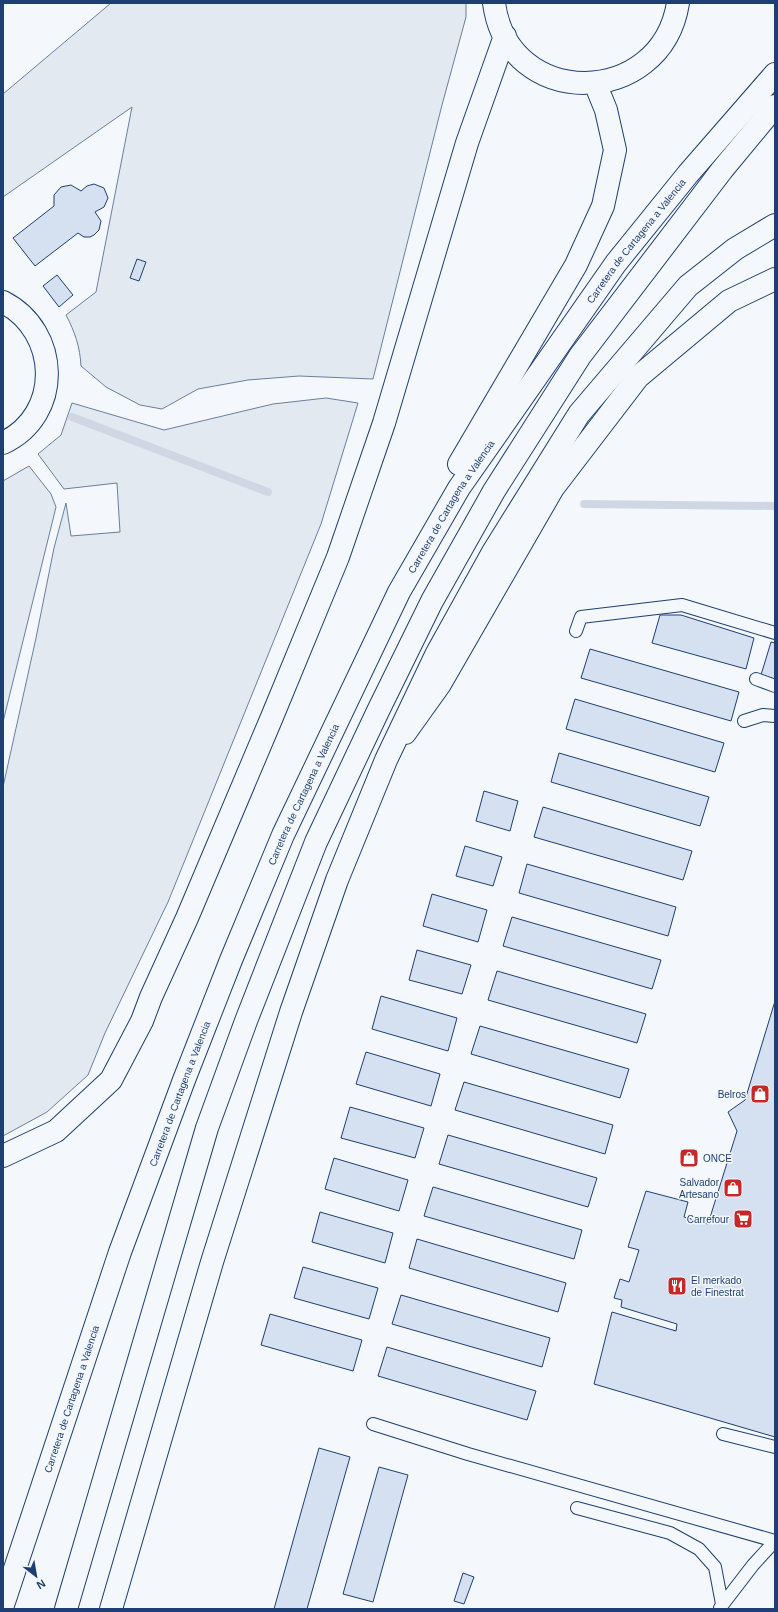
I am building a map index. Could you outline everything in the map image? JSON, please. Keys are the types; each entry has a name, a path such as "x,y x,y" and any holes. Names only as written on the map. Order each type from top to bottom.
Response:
{"main road":[{"path":"494,3 498,22 505,36 521,58 543,73 568,82 595,83 611,80 626,74 640,66 652,56 670,31 678,3"},
{"path":"3,1156 56,1131 111,1080 142,1021 272,717 343,543 384,423 467,143 505,36"},
{"name":"Carretera de Cartagena a Valencia","path":"3,1605 120,1252 186,1073 283,835 399,592 459,488 616,263 688,174 775,74"},
{"path":"399,592 444,489 576,265 603,206 615,150 606,110 595,83"},
{"path":"66,1609 207,1128 246,1021 316,842 432,601 494,491 580,356 722,170 775,106"},
{"path":"111,1609 212,1262 291,1012 337,880 386,760 437,653 485,566 580,414 688,286 735,249 775,225"},
{"path":"386,760 440,684 553,488 638,377 729,301 775,279"},
{"path":"3,443 22,430 34,416 41,402 47,379 47,363 40,340 28,321 6,301"}],"lane":[{"path":"576,631 581,618 682,605 775,633"},
{"path":"756,679 775,686"},
{"path":"744,721 763,715 775,716"},
{"path":"373,1424 468,1454 775,1541 753,1565 721,1606"},
{"path":"723,1434 775,1447"},
{"path":"577,1508 670,1533 699,1549 715,1567 721,1606"}],"shaded area":[{"path":"111,3 466,3 466,17 442,105 373,379 299,376 248,380 198,389 162,409 140,405 106,387 81,366 80,352 72,327 66,315 96,292 132,107 3,197 3,94"},
{"path":"326,398 358,403 321,524 168,902 105,1033 88,1075 47,1112 3,1136 3,787 54,548 66,503 71,536 120,532 117,483 64,489 38,454 61,435 72,403 164,430 273,404"},
{"path":"29,466 51,494 56,507 3,722 3,481"}],"building":[{"path":"94,184 104,188 108,198 104,207 95,212 101,221 99,230 90,237 84,237 78,233 35,266 13,238 54,206 54,195 61,187 71,185 81,191 87,186"},
{"path":"137,259 146,262 139,281 130,278"},
{"path":"57,275 73,295 59,307 43,286"},
{"path":"660,615 681,615 754,638 746,669 652,643"},
{"path":"771,642 775,643 775,679 761,675"},
{"path":"590,649 739,692 731,721 581,678"},
{"path":"575,699 724,743 715,772 566,729"},
{"path":"559,753 709,797 700,826 551,782"},
{"path":"484,791 518,801 510,831 476,821"},
{"path":"543,807 692,851 683,880 534,837"},
{"path":"465,846 502,857 493,886 456,876"},
{"path":"527,864 676,907 668,936 519,893"},
{"path":"432,894 487,910 478,942 423,926"},
{"path":"512,917 661,960 652,989 503,946"},
{"path":"417,950 471,965 462,994 409,980"},
{"path":"497,971 646,1014 637,1043 488,1000"},
{"path":"381,996 457,1018 448,1051 372,1029"},
{"name":"Carrefour","path":"775,1001 775,1437 594,1384 612,1312 676,1331 677,1324 621,1307 622,1300 614,1298 620,1279 629,1282 639,1250 628,1247 646,1191 688,1202 684,1217 708,1224 737,1131 728,1112 745,1100"},
{"path":"480,1026 629,1069 620,1098 471,1054"},
{"path":"366,1052 440,1074 431,1106 356,1084"},
{"path":"464,1082 613,1125 605,1154 455,1110"},
{"path":"350,1107 424,1128 415,1158 341,1138"},
{"path":"448,1135 597,1178 588,1207 439,1164"},
{"name":"ONCE","path":"686,1153 694,1156 692,1162 684,1160"},
{"path":"334,1158 408,1180 399,1211 325,1189"},
{"path":"433,1187 582,1230 574,1259 424,1216"},
{"path":"320,1212 393,1233 385,1263 312,1242"},
{"path":"417,1239 566,1283 558,1312 409,1268"},
{"path":"303,1267 378,1288 369,1319 294,1298"},
{"path":"401,1295 550,1338 542,1367 392,1324"},
{"path":"270,1314 362,1340 353,1371 261,1345"},
{"path":"387,1347 536,1391 527,1420 378,1376"},
{"path":"319,1448 350,1457 307,1609 274,1609"},
{"path":"379,1467 408,1475 373,1602 343,1594"},
{"path":"463,1573 474,1577 464,1604 454,1601"}],"waterway":[{"path":"72,417 268,492"},
{"path":"584,504 775,506"}],"place":[{"name":"Belros","path":"760,1094"},
{"name":"ONCE","path":"689,1158"},
{"name":"Salvador Artesano","path":"733,1188"},
{"name":"Carrefour","path":"743,1219"},
{"name":"El merkado de Finestrat","path":"677,1286"}]}
